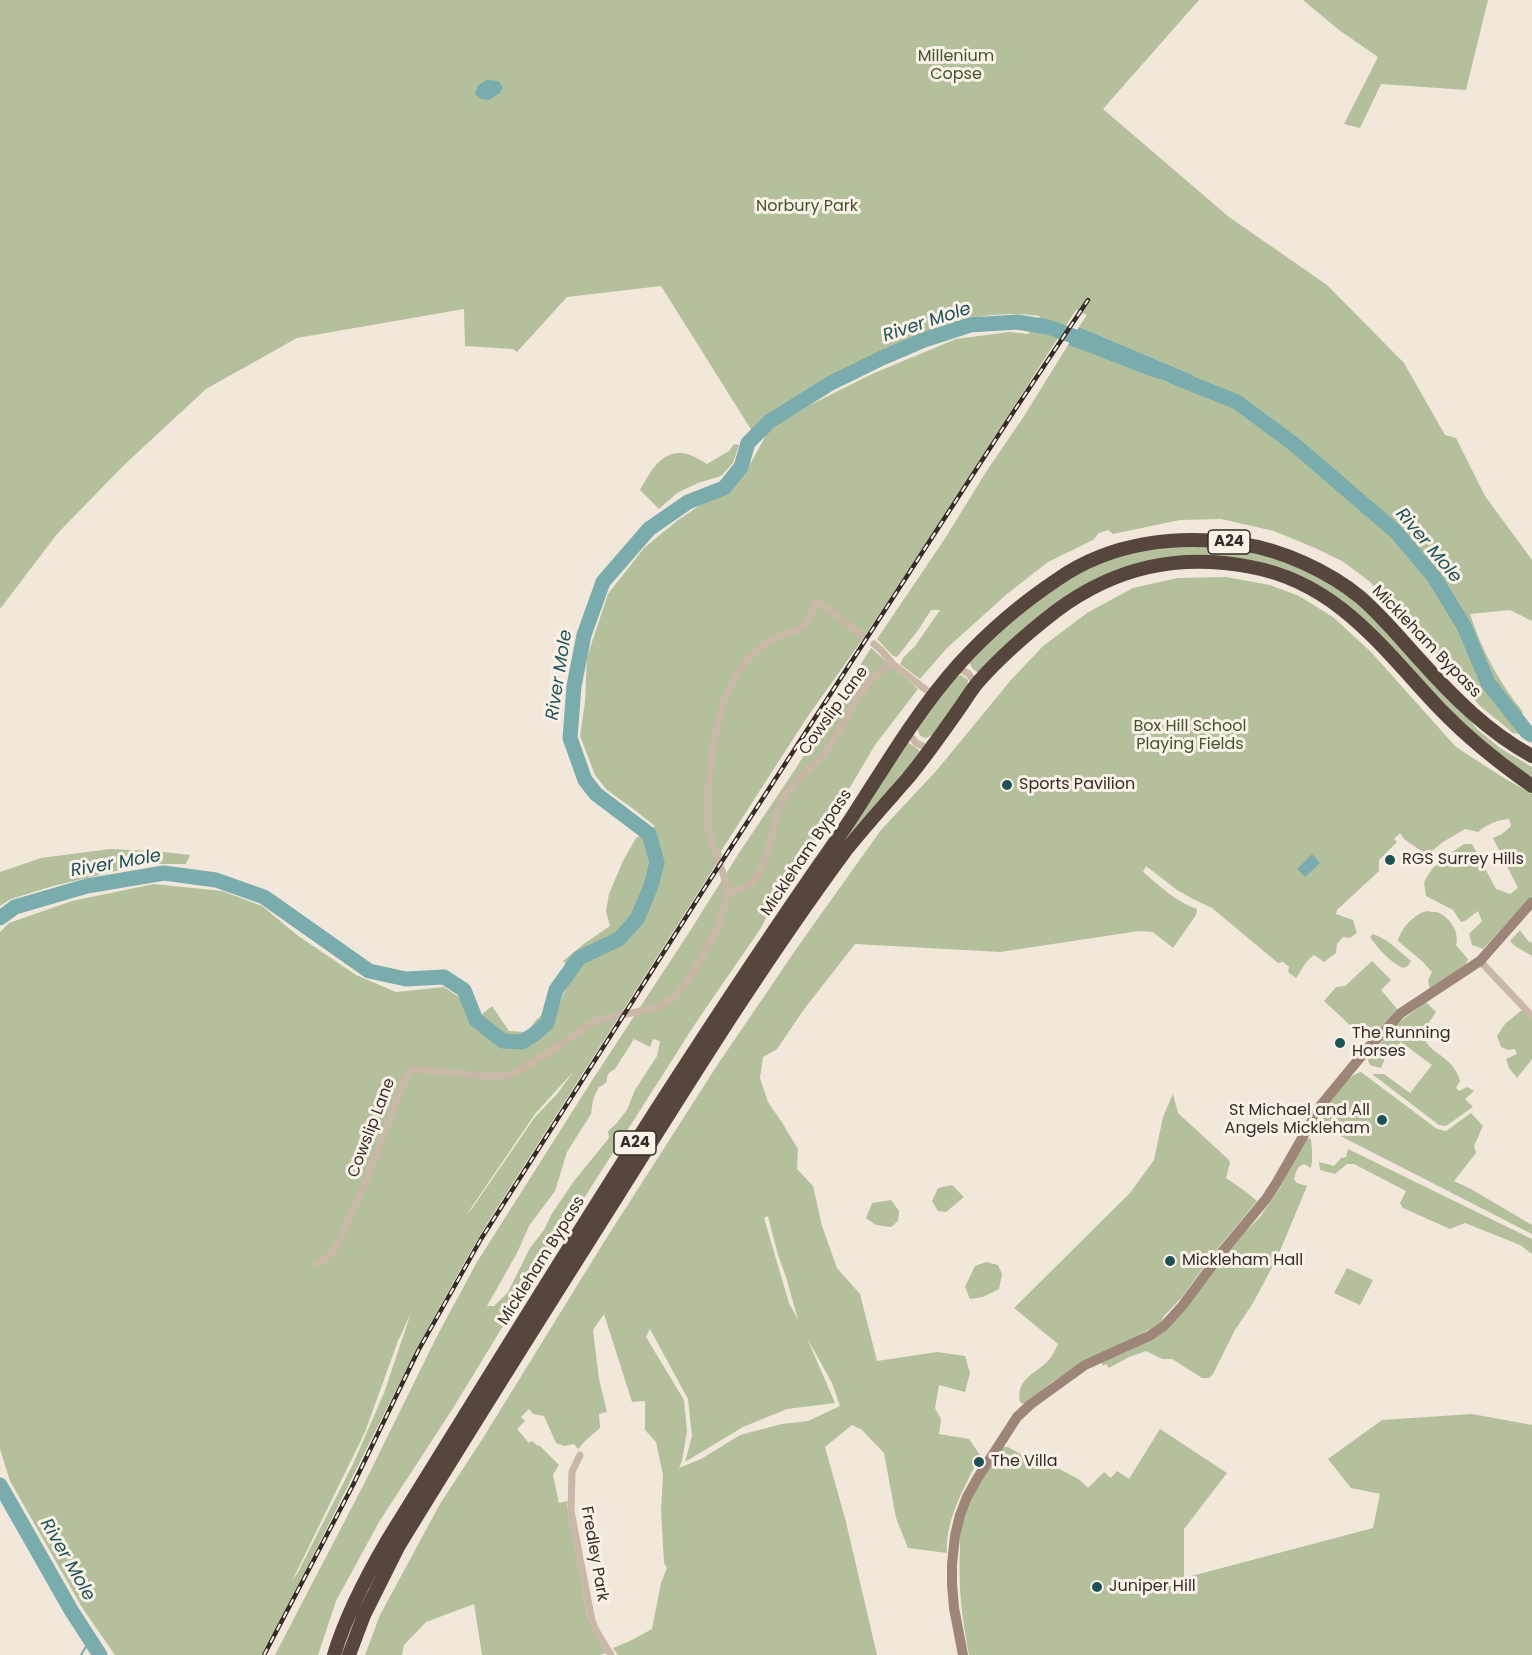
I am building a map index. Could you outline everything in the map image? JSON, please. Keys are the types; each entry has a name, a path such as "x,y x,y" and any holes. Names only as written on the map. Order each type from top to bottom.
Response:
{"highway":[{"name":"Mickleham Bypass","path":"334,1655 365,1579 404,1514 679,1074 754,960 854,815 907,731 956,668 986,636 1029,600 1062,576 1092,560 1124,549 1156,542 1205,540 1245,544 1287,556 1328,575 1360,597 1387,622 1462,705 1491,730 1532,756"},
{"name":"Mickleham Bypass","path":"349,1655 364,1615 399,1547 742,1000 830,873 871,818 909,776 976,684 1023,638 1058,609 1100,583 1118,575 1165,563 1208,561 1253,567 1288,577 1326,596 1362,624 1439,708 1477,745 1532,786"}],"main road":[{"path":"963,1655 954,1608 952,1564 955,1536 960,1515 977,1479 1017,1417 1038,1398 1085,1365 1149,1336 1164,1326 1266,1199 1321,1105 1368,1048 1401,1013 1480,961 1532,902"}],"street":[{"path":"728,892 710,832 707,810 715,734 726,694 742,666 765,644 806,624 812,614 814,602 823,605 864,637"},
{"path":"874,644 894,665 934,696"},
{"name":"Cowslip Lane","path":"318,1264 332,1253 339,1242 368,1176 400,1089 409,1071 415,1069 486,1077 510,1075 597,1020 656,1008 674,998 690,978 718,927 728,892 744,888 757,877 764,863 776,818 786,794 823,755 871,680 886,666 894,665"},
{"path":"956,668 968,674 976,684"},
{"path":"907,731 916,743 929,749"},
{"path":"1480,961 1532,1016"},
{"name":"Fredley Park","path":"580,1455 572,1472 571,1511 592,1621 611,1655"}],"green space":[{"path":"0,0 1199,0 1103,109 1229,217 1327,285 1404,363 1445,435 1456,438 1485,496 1532,560 1532,621 1510,610 1470,614 1492,666 1523,712 1516,723 1519,734 1513,733 1479,705 1430,645 1369,581 1342,561 1274,531 1221,519 1180,520 1113,534 1108,530 1099,533 1093,540 1048,562 1007,594 947,648 920,679 900,664 940,610 931,610 897,657 893,656 877,639 944,540 1068,345 1170,383 1193,375 1079,327 1087,315 1076,310 862,640 806,719 488,1222 428,1329 261,1655 115,1655 83,1609 10,1481 0,1449 0,932 9,923 72,901 154,884 222,891 262,906 297,935 356,975 396,992 444,987 459,997 474,1021 492,1006 509,1031 527,1032 543,1014 556,1017 563,995 575,973 563,961 610,926 606,911 609,894 623,861 636,838 655,826 607,790 595,775 580,736 585,702 587,657 608,594 644,548 702,504 725,494 744,475 770,428 872,374 956,339 1009,332 1028,334 1040,316 991,315 941,327 836,375 793,401 752,431 661,286 567,297 517,352 513,349 465,346 464,309 297,338 206,389 123,466 57,534 0,609","holes":["574,1071 557,1094 535,1117 467,1214 535,1114","411,1313 384,1393 353,1464 292,1581 365,1432 398,1341"]},
{"path":"1303,0 1488,0 1466,90 1381,84 1360,128 1344,124 1378,57 1339,30"},
{"path":"734,444 739,445 733,463 721,476 677,493 659,509 640,490 654,468 665,457 681,453 707,464 729,451"},
{"path":"1184,543 1261,551 1328,581 1354,599 1461,708 1477,729 1500,748 1532,767 1532,778 1478,738 1341,601 1218,557 1102,579 982,674 971,666 969,661 1023,610 1056,585 1103,559"},
{"name":"Box Hill School Playing Fields","path":"1226,577 1270,585 1299,596 1333,617 1371,652 1456,747 1532,794 1532,896 1483,949 1472,945 1469,934 1482,921 1478,911 1461,922 1453,910 1426,896 1424,882 1432,869 1464,844 1472,844 1496,889 1510,894 1518,888 1493,838 1511,826 1509,819 1492,823 1478,832 1465,829 1427,855 1404,839 1400,833 1394,839 1397,842 1379,860 1379,871 1337,910 1336,914 1353,920 1357,933 1350,938 1343,937 1337,944 1336,953 1324,962 1314,955 1296,978 1288,972 1289,967 1283,962 1278,963 1212,908 1177,890 1146,866 1143,872 1156,883 1175,898 1197,909 1196,915 1173,948 1153,932 1139,931 1000,952 855,944 805,1008 777,1049 763,1057 760,1078 768,1102 798,1149 797,1169 813,1186 822,1226 837,1268 860,1294 877,1361 937,1352 965,1356 970,1373 965,1392 939,1385 935,1408 941,1419 939,1434 969,1439 980,1455 953,1515 949,1527 947,1553 908,1548 896,1518 884,1453 862,1430 852,1425 825,1447 846,1522 877,1655 618,1655 613,1648 652,1629 661,1583 667,1568 664,1563 661,1511 663,1475 656,1442 645,1430 645,1401 632,1402 604,1314 593,1330 599,1379 607,1412 599,1414 600,1428 578,1449 574,1444 564,1446 556,1443 544,1416 533,1414 529,1409 521,1417 525,1421 517,1429 529,1443 532,1441 539,1445 559,1465 553,1475 559,1503 568,1501 567,1507 588,1619 606,1653 600,1655 482,1655 474,1604 426,1622 404,1645 402,1655 365,1655 380,1615 440,1504 718,1064 881,830 937,770 1011,680 1043,646 1087,613 1133,588 1178,578","holes":["768,1216 778,1255 798,1320 789,1303 764,1218","650,1329 688,1399 692,1436 685,1462 743,1427 787,1409 835,1403 807,1338 832,1383 840,1406 808,1421 782,1424 740,1435 701,1459 679,1468 687,1431 684,1400 646,1337"]},
{"path":"871,648 918,689 875,745 839,806 780,891 761,928 697,1021 379,1522 336,1601 318,1655 275,1655 477,1262 591,1082 796,768","holes":["634,1039 650,1047 653,1039 660,1041 657,1056 635,1090 627,1110 608,1131 609,1138 574,1181 551,1215 544,1230 530,1248 508,1292 494,1306 487,1306 517,1253 529,1226 555,1191 567,1152 591,1114 598,1088 607,1082 608,1074 615,1069"]},
{"path":"961,675 968,680 967,690 932,735 926,738 920,736 917,728 955,678"},
{"path":"905,743 919,750 920,754 789,916"},
{"path":"110,849 190,855 186,864 145,864 53,886 11,899 0,906 0,872 41,858"},
{"path":"1427,911 1442,914 1450,921 1457,935 1456,945 1468,959 1466,964 1430,989 1428,980 1432,972 1398,941 1409,922 1417,915"},
{"path":"1520,930 1532,943 1532,956 1510,941"},
{"path":"1373,934 1388,942 1411,961 1408,966 1403,968 1389,959 1370,937"},
{"path":"1372,961 1391,980 1381,990 1398,1010 1366,1040 1324,1001 1336,987 1345,986"},
{"path":"1426,1002 1436,1012 1421,1034 1430,1047 1455,1069 1460,1081 1456,1088 1459,1091 1467,1087 1474,1091 1465,1099 1473,1107 1446,1126 1439,1125 1372,1074 1384,1074 1410,1093 1432,1065 1401,1042 1386,1056 1381,1068 1370,1065 1367,1058 1398,1023"},
{"path":"1522,1010 1532,1020 1532,1059 1517,1078 1509,1068 1506,1059 1517,1054 1515,1049 1508,1050 1501,1047 1497,1036 1505,1024"},
{"path":"1361,1072 1437,1129 1446,1131 1471,1113 1483,1126 1474,1146 1476,1153 1454,1181 1532,1225 1532,1234 1319,1125 1316,1120 1336,1092 1348,1079"},
{"path":"1173,1094 1178,1113 1229,1160 1226,1178 1257,1201 1161,1322 1138,1336 1083,1362 1024,1404 1020,1402 1019,1394 1023,1382 1048,1361 1058,1344 1014,1308 1130,1193 1154,1160 1163,1117"},
{"path":"1309,1138 1312,1150 1311,1168 1304,1164 1300,1166 1294,1179 1297,1183 1307,1186 1277,1258 1253,1303 1235,1330 1213,1374 1209,1378 1202,1378 1172,1359 1162,1359 1146,1351 1109,1368 1106,1364 1103,1366 1101,1361 1151,1337 1260,1217 1281,1186 1305,1140"},
{"path":"1348,1149 1532,1239 1532,1254 1520,1245 1465,1223 1450,1229 1403,1208 1400,1203 1406,1191 1354,1164 1347,1164 1335,1174 1320,1170 1319,1162 1334,1166 1341,1158 1346,1157"},
{"path":"952,1185 964,1197 946,1212 938,1211 932,1201 938,1188"},
{"path":"891,1200 899,1211 898,1221 891,1227 876,1225 866,1218 872,1203"},
{"path":"986,1262 998,1265 1002,1274 999,1289 983,1297 970,1299 965,1287 975,1266"},
{"path":"1347,1268 1373,1280 1360,1305 1334,1293"},
{"path":"1472,1414 1532,1425 1532,1655 969,1655 960,1589 961,1528 971,1498 1002,1447 1008,1447 1045,1468 1052,1465 1080,1480 1088,1488 1104,1472 1111,1478 1117,1471 1129,1479 1160,1429 1227,1473 1184,1529 1184,1578 1373,1528 1380,1494 1351,1488 1328,1459 1382,1420"}],"water":[{"path":"487,80 498,81 503,87 500,93 489,100 481,99 475,94 478,85"},
{"path":"1079,327 1193,375 1188,387 1068,345"},
{"path":"1312,854 1320,863 1305,877 1297,869"}],"waterway":[{"name":"River Mole","path":"0,918 15,907 87,886 164,873 216,880 264,897 369,971 406,979 444,977 464,990 476,1020 503,1041 522,1042 547,1023 556,990 579,958 619,939 637,919 651,886 657,862 649,834 596,794 585,780 570,738 574,686 584,635 603,582 649,529 688,502 724,488 741,467 748,443 770,421 831,383 882,358 924,340 970,325 1017,322 1048,327 1092,343"},
{"name":"River Mole","path":"1172,376 1237,402 1295,445 1396,532 1434,577 1464,626 1488,683 1527,732 1532,735"},
{"name":"River Mole","path":"0,1485 71,1610 100,1655"},
{"path":"81,1655 90,1640"}],"railway":[{"path":"264,1655 353,1485 418,1351 481,1239 704,889 1088,300"}],"place":[{"name":"Sports Pavilion","path":"1007,785"},
{"name":"RGS Surrey Hills","path":"1390,860"},
{"name":"The Running Horses","path":"1340,1043"},
{"name":"St Michael and All Angels Mickleham","path":"1382,1120"},
{"name":"Mickleham Hall","path":"1170,1261"},
{"name":"The Villa","path":"979,1462"},
{"name":"Juniper Hill","path":"1097,1587"}],"park label":[{"name":"Millenium Copse","path":"956,66"},
{"name":"Norbury Park","path":"807,207"}]}
